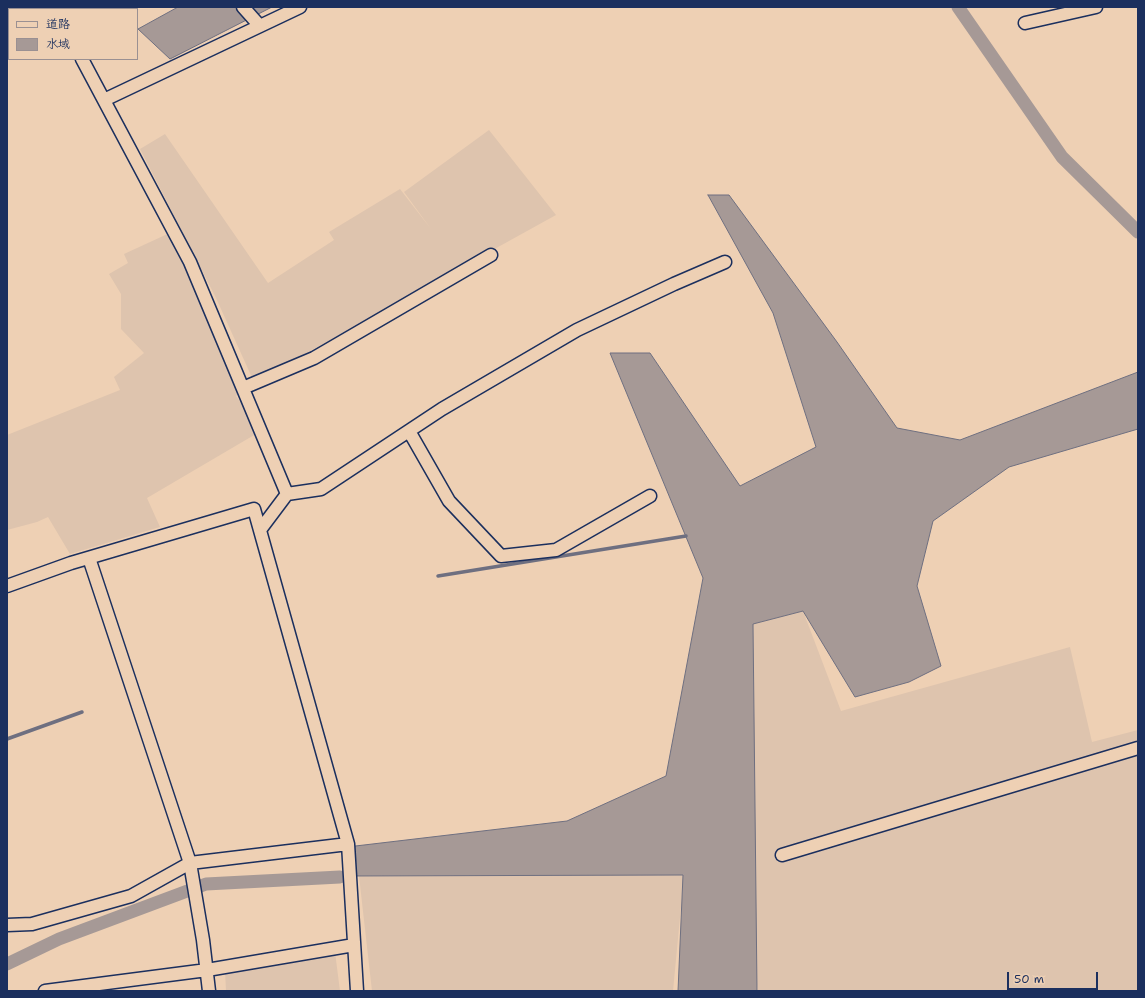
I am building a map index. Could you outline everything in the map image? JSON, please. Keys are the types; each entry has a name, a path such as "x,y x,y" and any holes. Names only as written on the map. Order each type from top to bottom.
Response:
{"street":[{"path":"243,7 259,25"},
{"path":"104,100 259,25 300,7"},
{"path":"1025,23 1096,7"},
{"path":"83,60 190,262 287,494"},
{"path":"243,388 314,358 491,255"},
{"path":"260,530 287,494 321,489 442,409 577,330 674,284 725,262"},
{"path":"408,431 449,501 501,556 556,550 650,496"},
{"path":"7,586 88,558 254,509 348,844 357,991"},
{"path":"88,558 190,863 210,991"},
{"path":"782,855 1138,748"},
{"path":"7,925 32,924 131,896 190,863 348,844"},
{"path":"45,991 207,970 354,945"}],"shaded area":[{"path":"489,130 556,215 254,382 216,298 140,149 165,134 268,283 334,240 329,232 400,189 431,229 404,192"},
{"path":"174,231 243,388 236,396 261,431 147,498 160,527 70,554 48,517 37,522 7,530 7,435 120,390 114,377 144,353 121,329 121,294 109,274 128,263 124,254"},
{"path":"803,611 841,711 1070,647 1092,742 1138,730 1138,991 758,991 755,972 753,624"},
{"path":"684,875 673,991 372,991 359,876"},
{"path":"335,952 340,991 226,991 225,970"}],"water":[{"path":"178,7 272,7 170,59 138,29"},
{"path":"708,195 729,195 837,342 897,428 960,440 1138,372 1138,429 1009,467 933,521 917,586 941,666 909,682 855,697 803,611 753,624 757,991 678,991 683,875 344,876 347,847 567,821 666,776 703,578 610,353 650,353 740,486 816,447 773,313"}],"waterway":[{"path":"958,7 1062,157 1138,232"},
{"path":"438,576 686,536"},
{"path":"7,739 82,712"},
{"path":"7,964 59,939 206,884 340,877"}]}
